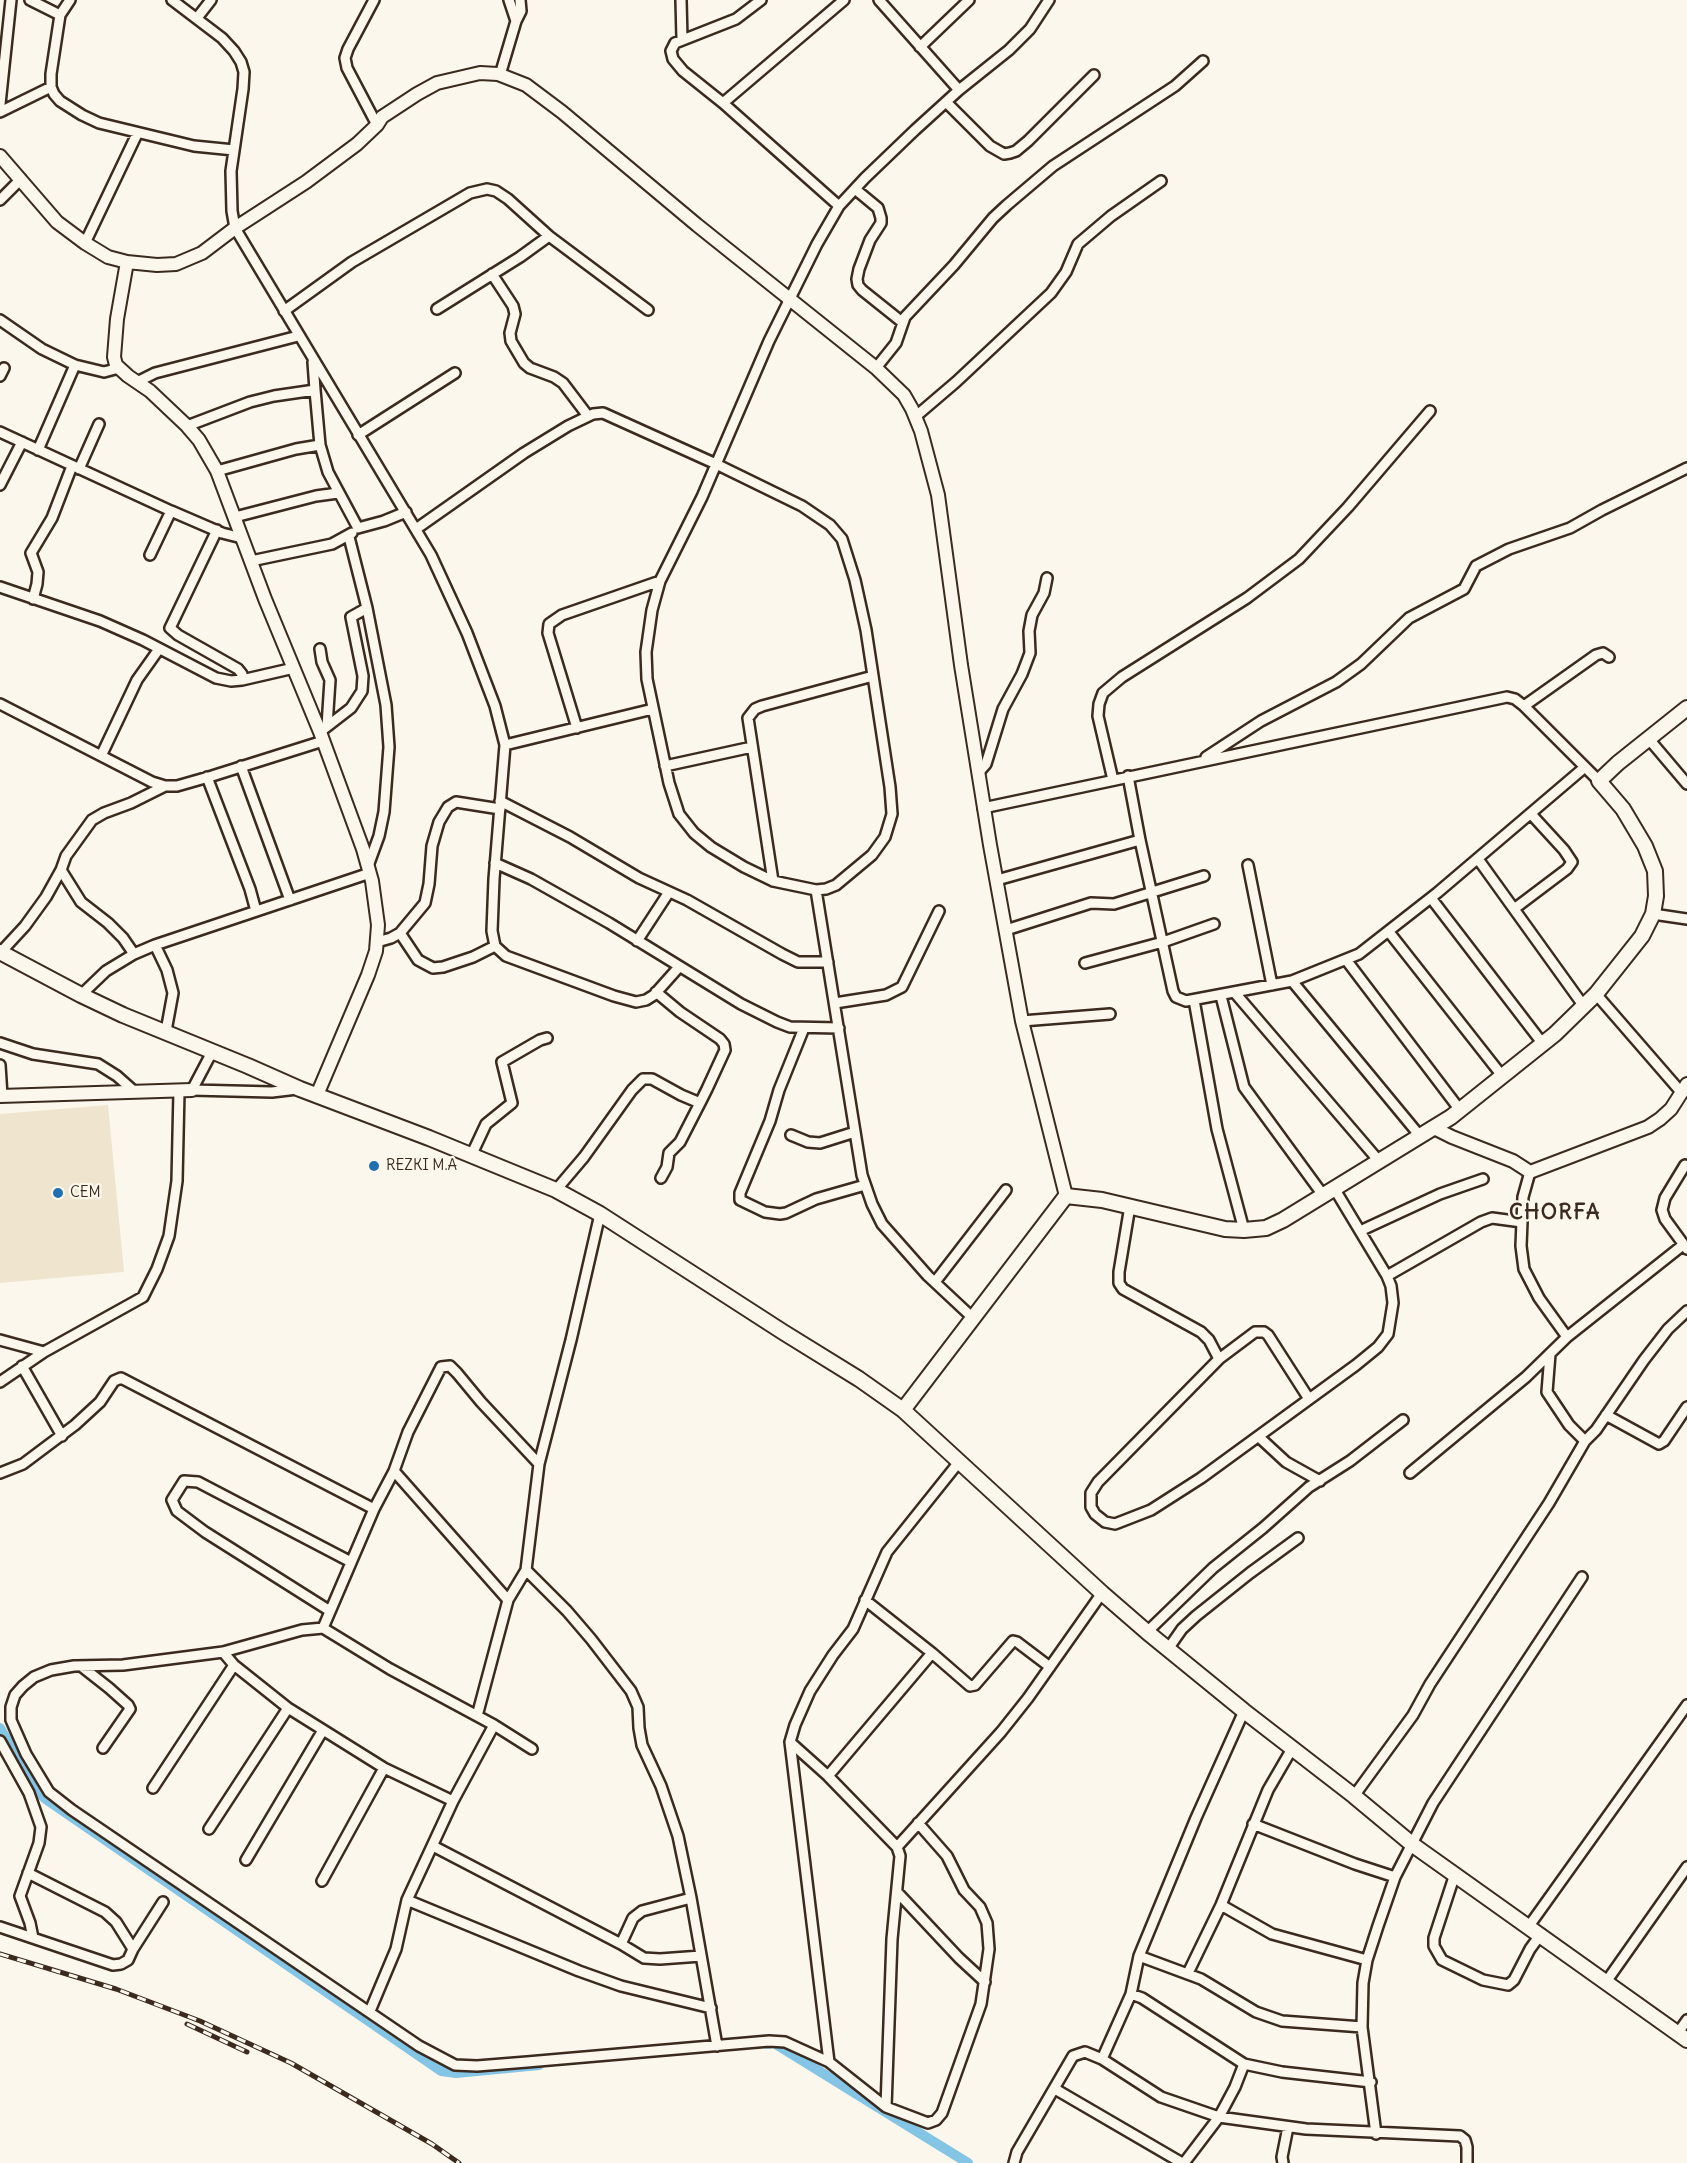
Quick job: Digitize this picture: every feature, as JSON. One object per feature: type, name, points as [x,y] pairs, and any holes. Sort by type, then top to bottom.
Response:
[{"type":"main road","points":[[903,1410],[1066,1196],[1102,1200],[1226,1229],[1266,1228],[1283,1220],[1434,1128],[1503,1077],[1555,1034],[1596,994],[1642,936],[1653,915],[1656,896],[1655,871],[1645,846],[1635,826],[1599,781],[1648,738],[1687,708]]},
{"type":"main road","points":[[1,952],[81,995],[212,1052],[556,1190],[600,1214],[774,1327],[859,1378],[903,1410],[1102,1593],[1244,1711],[1293,1747],[1413,1845],[1541,1934],[1682,2037]]},
{"type":"street","points":[[0,104],[11,0]]},
{"type":"street","points":[[30,0],[60,15]]},
{"type":"street","points":[[70,0],[60,15],[54,46],[51,87],[60,101],[99,123],[137,134],[194,146],[234,150]]},
{"type":"street","points":[[172,0],[222,38],[234,51],[244,72],[234,150],[231,197],[235,228],[357,435],[416,528],[467,633],[495,706],[505,745],[495,863],[492,931],[495,946],[506,956],[630,1001],[646,1000],[679,967]]},
{"type":"street","points":[[197,18],[211,0]]},
{"type":"street","points":[[374,0],[345,58],[377,124]]},
{"type":"street","points":[[509,0],[516,21]]},
{"type":"street","points":[[500,75],[521,11],[520,0]]},
{"type":"street","points":[[681,0],[682,39]]},
{"type":"street","points":[[761,0],[736,19],[682,39],[672,46],[673,59],[683,71],[723,103],[839,206]]},
{"type":"street","points":[[723,103],[844,0]]},
{"type":"street","points":[[879,0],[959,90]]},
{"type":"street","points":[[920,47],[969,0]]},
{"type":"street","points":[[416,528],[524,453],[588,416],[603,413],[716,464],[802,506],[830,525],[842,539],[855,580],[890,787],[892,814],[885,837],[872,855],[836,885],[826,890],[816,890],[772,881],[711,847],[694,833],[679,814],[665,766],[647,679],[646,652],[652,610],[660,581],[698,506],[716,464],[790,297],[839,206],[959,90],[1009,50],[1030,29],[1049,0]]},
{"type":"street","points":[[876,368],[896,343],[905,317],[954,266],[993,218],[1053,166],[1175,86],[1203,62]]},
{"type":"street","points":[[0,156],[57,222],[85,243],[108,257],[127,262],[168,265],[182,262],[202,253],[357,144],[382,117],[437,83],[480,74],[500,75],[526,85],[562,112],[697,225],[876,368],[904,395],[915,417],[929,458],[938,495],[983,808],[996,880],[1023,1021],[1066,1196]]},
{"type":"street","points":[[946,102],[990,146],[1004,154],[1010,153],[1028,141],[1094,75]]},
{"type":"street","points":[[0,112],[51,87]]},
{"type":"street","points":[[85,243],[137,134]]},
{"type":"street","points":[[0,200],[21,179]]},
{"type":"street","points":[[915,417],[1051,293],[1065,272],[1078,244],[1111,216],[1161,181]]},
{"type":"street","points":[[284,311],[352,262],[479,189],[496,191],[549,236],[648,310]]},
{"type":"street","points":[[855,189],[878,208],[881,218],[859,269],[858,285],[902,322]]},
{"type":"street","points":[[437,309],[549,236]]},
{"type":"street","points":[[127,262],[117,319],[114,357],[119,368],[160,399],[187,426],[199,440],[217,471],[294,668],[324,733],[369,870],[378,924],[377,942],[368,975],[317,1095]]},
{"type":"street","points":[[492,274],[513,306],[515,314],[510,333],[511,341],[524,363],[563,383],[588,416]]},
{"type":"street","points":[[0,320],[42,349],[75,365],[104,372],[119,368]]},
{"type":"street","points":[[137,382],[155,373],[298,336]]},
{"type":"street","points":[[312,360],[320,445],[328,472],[358,528]]},
{"type":"street","points":[[38,450],[75,365]]},
{"type":"street","points":[[357,435],[454,373]]},
{"type":"street","points":[[187,426],[249,402],[315,390]]},
{"type":"street","points":[[1113,780],[1098,716],[1103,693],[1122,677],[1247,598],[1299,559],[1355,499],[1430,411]]},
{"type":"street","points":[[33,599],[38,572],[31,553],[52,518],[75,467],[99,424]]},
{"type":"street","points":[[0,432],[171,511],[242,538]]},
{"type":"street","points":[[0,485],[22,442]]},
{"type":"street","points":[[217,471],[268,456],[320,445]]},
{"type":"street","points":[[1202,760],[1261,721],[1336,682],[1361,664],[1409,618],[1464,589],[1476,566],[1509,549],[1570,528],[1687,468]]},
{"type":"street","points":[[235,517],[316,496],[338,493]]},
{"type":"street","points":[[150,555],[171,511]]},
{"type":"street","points":[[251,561],[314,549],[349,537],[358,528],[406,512]]},
{"type":"street","points":[[217,530],[170,628],[178,635],[238,669],[242,674],[242,680]]},
{"type":"street","points":[[349,537],[367,608],[386,705],[389,747],[384,812],[369,870]]},
{"type":"street","points":[[978,773],[986,764],[1003,709],[1022,674],[1030,652],[1029,631],[1032,615],[1044,593],[1047,578]]},
{"type":"street","points":[[577,728],[548,633],[549,624],[562,615],[660,581]]},
{"type":"street","points":[[2,591],[100,621],[216,678],[242,680],[294,668]]},
{"type":"street","points":[[0,704],[152,782],[165,786],[177,786],[241,766],[324,733],[351,708],[362,691],[363,676],[351,617],[367,608]]},
{"type":"street","points":[[101,756],[137,680],[159,649]]},
{"type":"street","points":[[320,649],[322,662],[330,680],[324,733]]},
{"type":"street","points":[[1524,706],[1596,655],[1603,653],[1610,657]]},
{"type":"street","points":[[772,881],[748,718],[755,709],[873,676]]},
{"type":"street","points":[[983,808],[1507,697],[1515,699],[1524,706],[1599,781]]},
{"type":"street","points":[[505,745],[653,709]]},
{"type":"street","points":[[1648,738],[1687,784]]},
{"type":"street","points":[[665,766],[752,747]]},
{"type":"street","points":[[241,766],[290,900]]},
{"type":"street","points":[[1128,776],[1163,942],[1176,997],[1181,1001],[1272,986],[1347,961],[1389,932],[1431,898],[1585,767]]},
{"type":"street","points":[[207,777],[247,879],[256,911]]},
{"type":"street","points":[[1,952],[25,926],[46,897],[70,851],[92,820],[165,786]]},
{"type":"street","points":[[377,942],[400,933],[416,916],[427,899],[432,846],[439,822],[448,807],[456,802],[500,805],[570,837],[639,878],[687,900],[798,962],[828,962]]},
{"type":"street","points":[[1514,909],[1567,870],[1572,862],[1531,814]]},
{"type":"street","points":[[996,880],[1140,840]]},
{"type":"street","points":[[1478,859],[1583,1005]]},
{"type":"street","points":[[495,863],[514,869],[741,1004],[777,1022],[790,1027],[839,1028]]},
{"type":"street","points":[[1248,865],[1272,986]]},
{"type":"street","points":[[62,870],[81,902],[114,929],[134,954]]},
{"type":"street","points":[[81,995],[106,971],[134,954],[369,870]]},
{"type":"street","points":[[1006,930],[1091,903],[1114,904],[1204,876]]},
{"type":"street","points":[[816,890],[865,1185],[882,1224],[935,1282],[974,1319]]},
{"type":"street","points":[[637,941],[669,892]]},
{"type":"street","points":[[1431,898],[1543,1044]]},
{"type":"street","points":[[835,1004],[886,995],[902,987],[939,911]]},
{"type":"street","points":[[1653,915],[1687,920]]},
{"type":"street","points":[[1085,963],[1163,942],[1214,924]]},
{"type":"street","points":[[1389,932],[1503,1077]]},
{"type":"street","points":[[400,933],[418,960],[433,968],[472,957],[495,946]]},
{"type":"street","points":[[155,945],[167,970],[173,993],[166,1031]]},
{"type":"street","points":[[1347,961],[1460,1110]]},
{"type":"street","points":[[1292,981],[1420,1136]]},
{"type":"street","points":[[656,992],[680,1012],[720,1039],[725,1050],[680,1142],[669,1153],[661,1178]]},
{"type":"street","points":[[1235,993],[1379,1161]]},
{"type":"street","points":[[1530,1172],[1648,1127],[1666,1114],[1684,1088],[1596,994]]},
{"type":"street","points":[[1221,996],[1244,1087],[1360,1232],[1387,1276],[1394,1303],[1388,1334],[1369,1355],[1259,1437],[1151,1510],[1115,1524],[1105,1522],[1095,1514],[1091,1507],[1091,1493],[1098,1482],[1219,1359],[1255,1332],[1264,1332],[1268,1335],[1309,1399]]},
{"type":"street","points":[[1194,1000],[1216,1129],[1244,1230]]},
{"type":"street","points":[[1023,1021],[1110,1014]]},
{"type":"street","points":[[804,1028],[779,1090],[770,1121],[740,1193],[740,1200],[765,1212],[780,1214],[816,1199],[865,1185]]},
{"type":"street","points":[[471,1156],[486,1124],[512,1103],[502,1062],[526,1047],[547,1038]]},
{"type":"street","points":[[0,1043],[33,1054],[98,1064],[117,1076],[135,1092]]},
{"type":"street","points":[[192,1090],[212,1052]]},
{"type":"street","points":[[0,1065],[1,1096],[192,1090],[272,1092],[300,1089]]},
{"type":"street","points":[[556,1190],[584,1157],[632,1090],[643,1079],[652,1078],[700,1103]]},
{"type":"street","points":[[0,1382],[44,1352],[143,1297],[157,1269],[169,1236],[177,1181],[179,1091]]},
{"type":"street","points":[[1434,1128],[1512,1161],[1530,1172]]},
{"type":"street","points":[[791,1135],[808,1142],[820,1143],[855,1132]]},
{"type":"street","points":[[1410,1473],[1567,1337],[1685,1247],[1665,1219],[1662,1210],[1665,1198],[1685,1165]]},
{"type":"street","points":[[1530,1172],[1523,1197],[1521,1246],[1524,1269],[1539,1298],[1567,1337]]},
{"type":"street","points":[[1360,1232],[1440,1194],[1483,1179]]},
{"type":"street","points":[[935,1282],[1006,1190]]},
{"type":"street","points":[[1130,1206],[1119,1272],[1119,1283],[1122,1289],[1202,1332],[1219,1359]]},
{"type":"street","points":[[477,1716],[508,1600],[526,1570],[539,1464],[600,1214]]},
{"type":"street","points":[[1387,1276],[1481,1222],[1492,1218],[1522,1222]]},
{"type":"street","points":[[1354,1796],[1413,1715],[1430,1684],[1549,1503],[1585,1441],[1596,1430],[1668,1329],[1687,1311]]},
{"type":"street","points":[[0,1340],[44,1352]]},
{"type":"street","points":[[1550,1354],[1547,1392],[1569,1425],[1585,1441]]},
{"type":"street","points":[[323,1628],[374,1509],[394,1471],[408,1432],[438,1371],[445,1365],[457,1373],[539,1464]]},
{"type":"street","points":[[22,1366],[62,1436]]},
{"type":"street","points":[[0,1473],[23,1464],[62,1436],[92,1411],[114,1381],[121,1378],[374,1509]]},
{"type":"street","points":[[1606,1415],[1659,1444],[1664,1441],[1687,1407]]},
{"type":"street","points":[[1147,1632],[1213,1568],[1309,1487],[1350,1461],[1403,1420]]},
{"type":"street","points":[[1259,1437],[1286,1462],[1320,1481]]},
{"type":"street","points":[[829,2062],[790,1742],[810,1691],[853,1629],[887,1552],[958,1462]]},
{"type":"street","points":[[394,1471],[508,1600]]},
{"type":"street","points":[[330,1611],[205,1532],[177,1511],[172,1500],[184,1481],[198,1482],[351,1562]]},
{"type":"street","points":[[1168,1649],[1182,1629],[1196,1616],[1298,1539]]},
{"type":"street","points":[[526,1570],[567,1611],[631,1691],[638,1707],[642,1745],[661,1786],[678,1836],[717,2046]]},
{"type":"street","points":[[1376,2134],[1362,2027],[1363,1983],[1367,1960],[1395,1877],[1433,1803],[1582,1577]]},
{"type":"street","points":[[897,1847],[1001,1732],[1102,1593]]},
{"type":"street","points":[[865,1600],[970,1686],[975,1684],[1012,1641],[1017,1642],[1050,1666]]},
{"type":"street","points":[[532,1749],[494,1725],[390,1669],[323,1628],[302,1630],[223,1652],[123,1665],[81,1666],[51,1670],[34,1677],[15,1695],[11,1707],[11,1720],[26,1754],[49,1792],[72,1810],[419,2046],[455,2065],[477,2066],[769,2041],[785,2042],[829,2062],[886,2107],[928,2123],[936,2120],[942,2113],[981,2004],[989,1949],[987,1923],[981,1908],[964,1890],[946,1856],[918,1823]]},
{"type":"street","points":[[223,1652],[234,1665],[288,1708],[384,1768],[453,1801]]},
{"type":"street","points":[[828,1776],[932,1653]]},
{"type":"street","points":[[153,1788],[234,1665]]},
{"type":"street","points":[[81,1666],[109,1688],[130,1709],[104,1748]]},
{"type":"street","points":[[1529,1926],[1687,1705]]},
{"type":"street","points":[[0,1709],[11,1707]]},
{"type":"street","points":[[209,1830],[288,1708]]},
{"type":"street","points":[[1102,2059],[1131,1994],[1139,1956],[1196,1818],[1244,1711]]},
{"type":"street","points":[[369,2012],[396,1949],[407,1900],[453,1801],[494,1725]]},
{"type":"street","points":[[246,1860],[323,1730]]},
{"type":"street","points":[[0,1741],[30,1793],[41,1827],[39,1843],[20,1896],[33,1938]]},
{"type":"street","points":[[790,1742],[828,1776],[897,1847],[900,1857],[891,1960],[886,2107]]},
{"type":"street","points":[[1188,1973],[1221,1905],[1268,1790],[1293,1747]]},
{"type":"street","points":[[321,1881],[384,1768]]},
{"type":"street","points":[[1253,1824],[1344,1860],[1395,1877]]},
{"type":"street","points":[[433,1846],[644,1958],[701,1956]]},
{"type":"street","points":[[1606,1982],[1687,1868]]},
{"type":"street","points":[[28,1873],[105,1912],[116,1922],[133,1949]]},
{"type":"street","points":[[1455,1874],[1434,1938],[1434,1946],[1442,1960],[1483,1980],[1508,1985],[1514,1980],[1530,1949],[1541,1934]]},
{"type":"street","points":[[898,1893],[959,1959],[985,1982]]},
{"type":"street","points":[[621,1944],[633,1918],[642,1911],[691,1898]]},
{"type":"street","points":[[407,1900],[621,1986],[711,2008]]},
{"type":"street","points":[[0,1927],[113,1965],[121,1964],[129,1960],[133,1949],[163,1902]]},
{"type":"street","points":[[1221,1905],[1272,1934],[1367,1960]]},
{"type":"street","points":[[1139,1956],[1201,1978],[1256,2012],[1282,2021],[1362,2027]]},
{"type":"street","points":[[1131,1994],[1142,1998],[1244,2064],[1282,2072],[1371,2082]]},
{"type":"street","points":[[1682,2037],[1687,2020]]},
{"type":"street","points":[[1014,2163],[1017,2152],[1073,2056],[1085,2052],[1102,2059],[1161,2097],[1219,2117],[1288,2127],[1376,2134],[1460,2136],[1465,2140],[1467,2146],[1467,2163]]},
{"type":"street","points":[[1055,2089],[1183,2163],[1219,2117],[1244,2064]]},
{"type":"street","points":[[1283,2163],[1282,2157],[1288,2127]]},
{"type":"shaded area","name":"CEM","points":[[108,1105],[124,1272],[0,1283],[0,1114]]},
{"type":"waterway","points":[[0,1728],[38,1792],[47,1800],[441,2071],[456,2073],[539,2065]]},
{"type":"waterway","points":[[767,2044],[774,2043],[968,2163]]},
{"type":"railway","points":[[0,1954],[116,1989],[200,2021],[291,2063],[432,2144],[459,2163]]},
{"type":"railway","points":[[187,2024],[247,2052]]},
{"type":"place","name":"REZKI M.A","points":[[374,1166]]},
{"type":"place","name":"CEM","points":[[58,1193]]},
{"type":"district","name":"CHORFA","points":[[1555,1213]]}]
